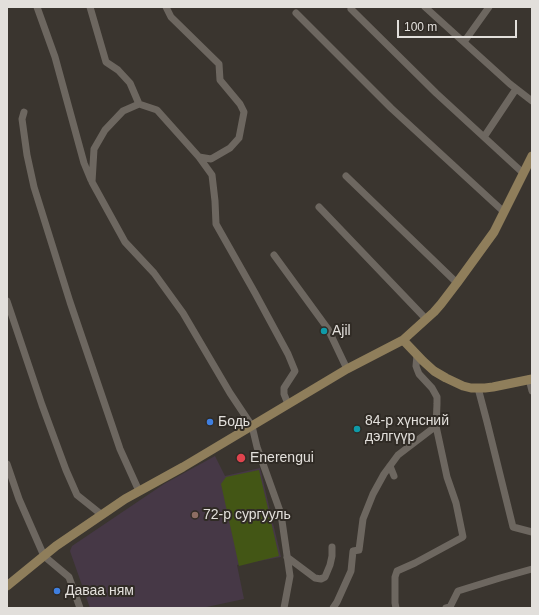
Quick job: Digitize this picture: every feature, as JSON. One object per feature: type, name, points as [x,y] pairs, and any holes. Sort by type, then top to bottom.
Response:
[{"type":"main road","points":[[7,586],[69,537],[139,491],[347,370],[403,340],[441,304],[494,232],[532,156]]},
{"type":"main road","points":[[403,340],[428,366],[446,378],[463,386],[493,388],[531,379]]},
{"type":"street","points":[[38,7],[56,57],[84,163],[92,182],[125,242],[154,273],[183,313],[230,393],[252,426],[281,514],[290,576],[284,608]]},
{"type":"street","points":[[90,7],[106,62],[118,70],[130,83],[139,104]]},
{"type":"street","points":[[166,7],[171,17],[219,64],[220,80],[240,104],[244,112],[238,138],[230,148],[211,159],[199,157]]},
{"type":"street","points":[[425,7],[516,89],[532,101]]},
{"type":"street","points":[[464,42],[489,7]]},
{"type":"street","points":[[351,9],[436,93],[523,173]]},
{"type":"street","points":[[296,13],[391,108],[504,212]]},
{"type":"street","points":[[484,137],[516,89]]},
{"type":"street","points":[[92,182],[94,149],[105,130],[123,111],[139,104],[157,110],[199,157],[212,175],[216,224],[256,293],[295,370],[284,388],[284,394],[288,404]]},
{"type":"street","points":[[24,112],[22,119],[27,155],[34,187],[70,302],[120,449],[139,491]]},
{"type":"street","points":[[346,176],[457,283]]},
{"type":"street","points":[[319,207],[426,319]]},
{"type":"street","points":[[274,255],[328,329],[347,370]]},
{"type":"street","points":[[7,301],[42,405],[77,495],[102,515]]},
{"type":"street","points":[[396,608],[394,577],[397,571],[463,537],[456,503],[447,476],[436,426],[437,397],[432,388],[417,370],[417,355]]},
{"type":"street","points":[[531,379],[532,391]]},
{"type":"street","points":[[478,388],[513,527],[532,532]]},
{"type":"street","points":[[333,608],[351,571],[353,551],[359,550],[364,519],[373,494],[384,474],[398,455],[436,426]]},
{"type":"street","points":[[7,464],[19,499],[44,556],[69,577],[80,608]]},
{"type":"street","points":[[390,466],[394,476]]},
{"type":"street","points":[[287,557],[315,578],[321,578],[325,577],[330,565],[332,547]]},
{"type":"street","points":[[449,608],[458,591],[532,569]]},
{"type":"shaded area","name":"72-р сургууль","points":[[215,456],[225,476],[260,468],[281,557],[237,565],[244,599],[202,608],[90,608],[70,551],[72,546],[164,484]]},
{"type":"green space","points":[[259,470],[279,556],[239,566],[221,484],[226,477]]},
{"type":"place","name":"Ajil","points":[[324,331]]},
{"type":"place","name":"Бодь","points":[[210,422]]},
{"type":"place","name":"84-р хүнсний дэлгүүр","points":[[357,429]]},
{"type":"place","name":"Enerengui","points":[[241,458]]},
{"type":"place","name":"72-р сургууль","points":[[195,515]]},
{"type":"place","name":"Даваа ням","points":[[57,591]]}]
